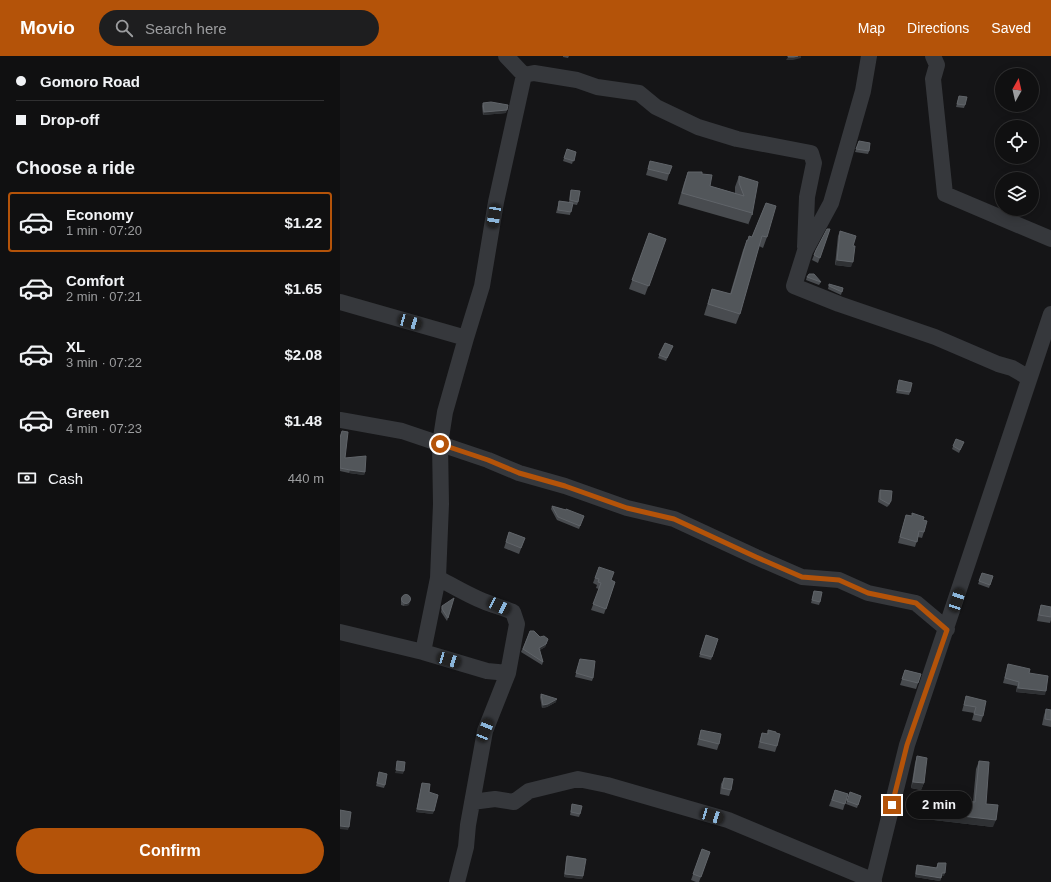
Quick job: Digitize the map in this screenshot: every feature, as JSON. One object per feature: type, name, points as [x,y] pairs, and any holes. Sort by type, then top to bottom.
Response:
[{"type":"street","points":[[506,56],[524,75]]},
{"type":"street","points":[[869,56],[863,91],[830,203],[805,251],[794,286],[839,304],[935,337],[998,364],[1012,368],[1029,378]]},
{"type":"street","points":[[933,56],[937,65],[933,79],[945,194],[1051,239]]},
{"type":"street","points":[[524,75],[534,73],[577,80],[597,87],[639,93],[656,106],[698,127],[737,139],[811,153],[814,163],[807,197],[805,251]]},
{"type":"street","points":[[424,652],[438,578],[441,504],[440,444],[446,412],[482,286],[496,202],[524,75]]},
{"type":"street","points":[[340,302],[466,338]]},
{"type":"street","points":[[472,802],[495,799],[514,802],[530,792],[578,779],[607,785],[728,820],[874,881],[907,745],[947,630],[1051,314]]},
{"type":"street","points":[[340,420],[402,431],[488,460],[519,473],[565,486],[627,508],[674,519],[802,577],[839,580],[868,593],[916,603],[947,630]]},
{"type":"street","points":[[438,578],[485,602],[513,612],[517,624],[508,673],[485,730],[472,802],[466,847],[457,882]]},
{"type":"street","points":[[340,632],[424,652],[487,671],[508,673]]},
{"type":"building","points":[[959,96],[967,97],[965,105],[957,104]]},
{"type":"building","points":[[491,102],[508,105],[507,110],[484,112],[483,103]]},
{"type":"building","points":[[859,141],[870,143],[869,151],[856,149]]},
{"type":"building","points":[[567,149],[576,152],[574,161],[564,158]]},
{"type":"building","points":[[650,161],[672,166],[669,174],[648,169]]},
{"type":"building","points":[[688,172],[702,172],[702,174],[712,175],[710,186],[744,196],[739,183],[739,176],[758,182],[752,215],[752,213],[682,193]]},
{"type":"building","points":[[571,190],[580,191],[578,202],[570,200]]},
{"type":"building","points":[[559,201],[573,203],[571,212],[558,210]]},
{"type":"building","points":[[766,203],[776,206],[767,237],[762,236],[740,314],[708,304],[712,289],[731,294],[747,240],[749,236],[752,237]]},
{"type":"building","points":[[827,229],[830,229],[820,258],[814,255]]},
{"type":"building","points":[[840,231],[856,236],[853,246],[855,246],[853,262],[837,260]]},
{"type":"building","points":[[649,233],[666,239],[649,286],[632,280]]},
{"type":"building","points":[[809,274],[814,274],[821,282],[807,277]]},
{"type":"building","points":[[829,284],[843,288],[842,292],[829,286]]},
{"type":"building","points":[[665,343],[673,346],[667,358],[659,355]]},
{"type":"building","points":[[899,380],[912,383],[910,392],[897,390]]},
{"type":"building","points":[[342,431],[348,432],[345,458],[366,456],[365,472],[340,468],[340,438]]},
{"type":"building","points":[[956,439],[964,442],[960,450],[953,446]]},
{"type":"building","points":[[880,490],[892,491],[891,501],[889,504],[880,499]]},
{"type":"building","points":[[552,506],[566,509],[584,516],[580,526],[558,517]]},
{"type":"building","points":[[912,513],[924,517],[923,520],[927,521],[924,532],[919,531],[917,542],[900,537],[906,515],[912,516]]},
{"type":"building","points":[[509,532],[525,538],[521,548],[506,542]]},
{"type":"building","points":[[599,567],[614,572],[611,580],[615,582],[606,609],[593,604],[601,583],[598,582],[599,579],[595,578]]},
{"type":"building","points":[[982,573],[993,576],[990,585],[979,581]]},
{"type":"building","points":[[814,591],[822,592],[820,602],[812,600]]},
{"type":"building","points":[[406,594],[411,599],[406,604],[401,599]]},
{"type":"building","points":[[454,598],[448,618],[442,609],[442,606]]},
{"type":"building","points":[[1041,605],[1051,607],[1051,617],[1039,615]]},
{"type":"building","points":[[530,631],[534,631],[540,637],[544,636],[548,639],[546,644],[539,648],[543,662],[523,649]]},
{"type":"building","points":[[706,635],[718,639],[712,657],[700,654]]},
{"type":"building","points":[[580,659],[595,661],[593,678],[576,673]]},
{"type":"building","points":[[1008,664],[1030,669],[1029,673],[1048,676],[1046,691],[1018,688],[1019,682],[1005,678]]},
{"type":"building","points":[[905,670],[921,674],[918,683],[902,679]]},
{"type":"building","points":[[541,694],[557,699],[543,705]]},
{"type":"building","points":[[966,696],[986,701],[983,716],[974,714],[976,707],[964,705]]},
{"type":"building","points":[[1046,709],[1051,710],[1051,720],[1045,719]]},
{"type":"building","points":[[701,730],[721,734],[719,744],[699,739]]},
{"type":"building","points":[[768,730],[780,734],[777,746],[760,742],[762,733],[768,734]]},
{"type":"building","points":[[917,756],[927,758],[924,783],[913,782]]},
{"type":"building","points":[[397,761],[405,762],[404,771],[396,770]]},
{"type":"building","points":[[979,761],[989,762],[986,804],[998,805],[996,820],[919,811],[921,797],[975,802]]},
{"type":"building","points":[[379,772],[387,774],[385,785],[377,783]]},
{"type":"building","points":[[724,778],[733,779],[731,790],[722,788]]},
{"type":"building","points":[[422,783],[430,784],[429,792],[438,795],[434,811],[417,809]]},
{"type":"building","points":[[835,790],[848,794],[845,804],[832,800]]},
{"type":"building","points":[[850,792],[861,796],[858,805],[847,801]]},
{"type":"building","points":[[572,804],[582,806],[580,814],[571,812]]},
{"type":"building","points":[[340,810],[351,812],[349,827],[340,826]]},
{"type":"building","points":[[702,849],[710,852],[701,877],[693,874]]},
{"type":"building","points":[[567,856],[586,859],[583,876],[565,874]]},
{"type":"building","points":[[938,863],[946,863],[945,873],[942,873],[941,878],[916,874],[917,865],[937,868]]},
{"type":"route","points":[[440,444],[488,460],[519,473],[565,486],[627,508],[674,519],[802,577],[839,580],[868,593],[916,603],[947,630],[907,745],[892,805]]}]
